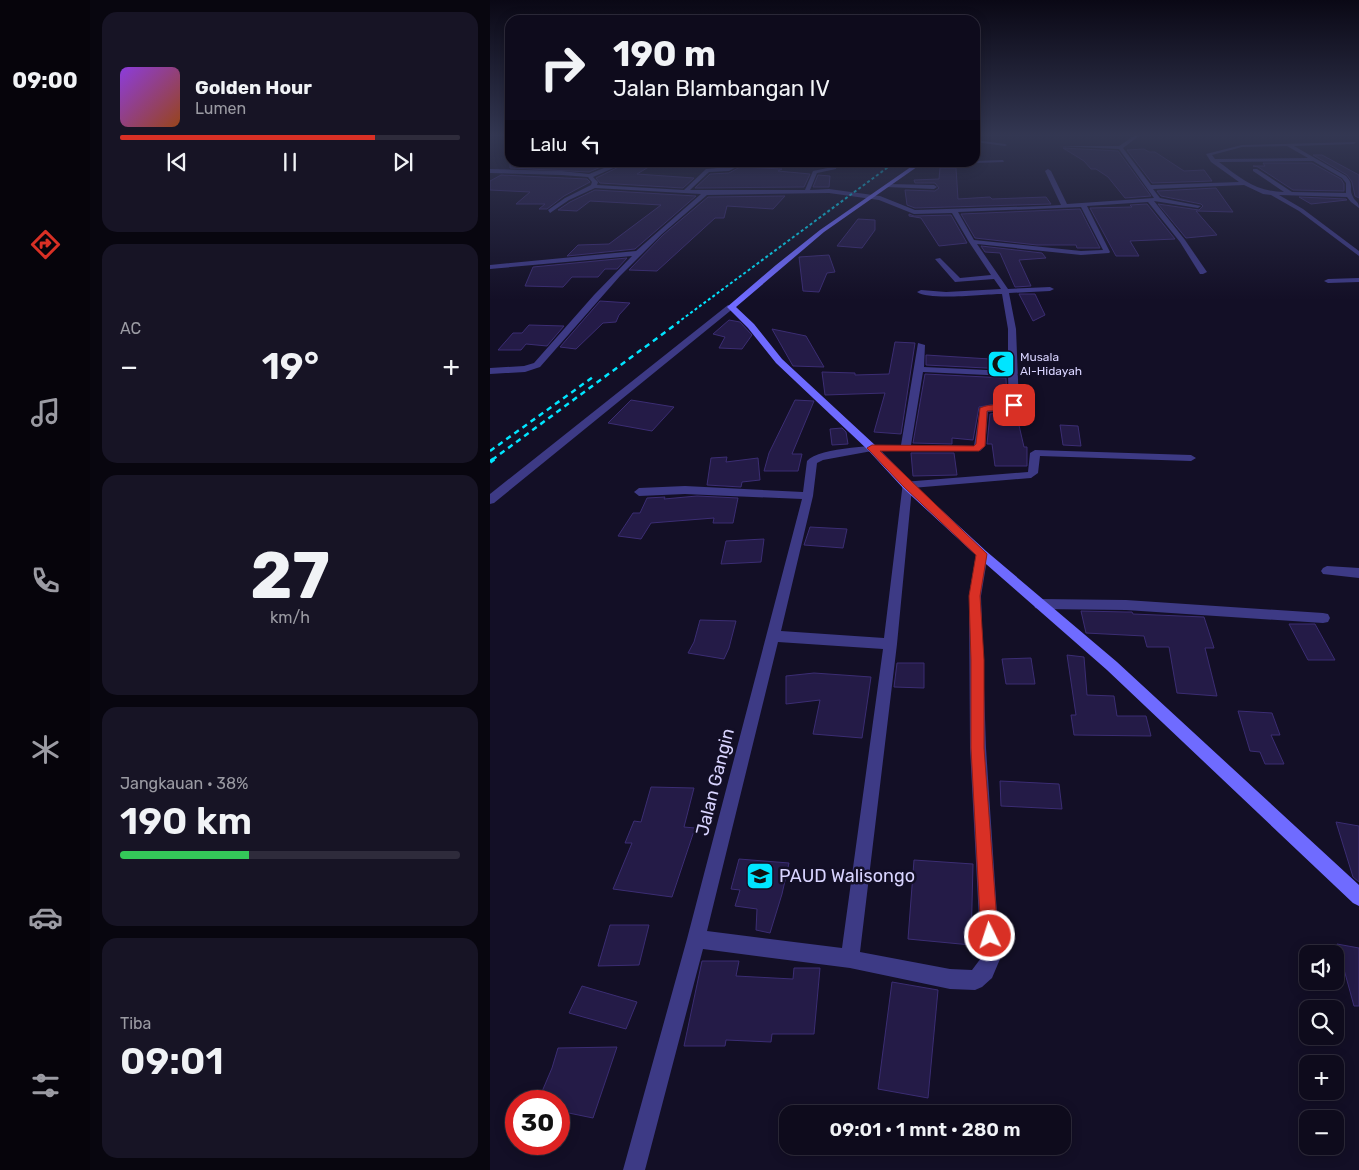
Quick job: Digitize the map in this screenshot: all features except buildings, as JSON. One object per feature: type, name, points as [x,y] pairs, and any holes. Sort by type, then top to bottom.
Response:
[{"type":"street","points":[[550,212],[567,199],[584,191]]},
{"type":"street","points":[[664,191],[706,193],[829,191],[874,196],[914,212],[1065,207],[1154,199],[1198,206]]},
{"type":"street","points":[[490,500],[731,307],[822,231],[882,191]]},
{"type":"street","points":[[1057,191],[1065,207]]},
{"type":"street","points":[[1151,191],[1154,199],[1203,272]]},
{"type":"street","points":[[1258,191],[1273,194],[1349,197],[1359,201]]},
{"type":"street","points":[[1286,191],[1291,194]]},
{"type":"street","points":[[1349,191],[1349,197],[1359,206]]},
{"type":"street","points":[[490,371],[525,369],[537,365],[584,308],[680,213],[706,193]]},
{"type":"street","points":[[1273,194],[1300,210],[1359,254]]},
{"type":"street","points":[[972,242],[1081,253],[1107,252],[1083,205]]},
{"type":"street","points":[[872,448],[979,447],[983,410],[987,408],[1010,408],[1014,405],[1012,329],[1005,290],[972,242],[955,212]]},
{"type":"street","points":[[490,267],[638,254]]},
{"type":"street","points":[[938,260],[958,280],[995,277]]},
{"type":"street","points":[[1328,281],[1359,280]]},
{"type":"street","points":[[921,292],[946,294],[1050,289]]},
{"type":"street","points":[[731,307],[751,326],[779,361],[872,448],[907,485],[982,554],[1112,666],[1359,897]]},
{"type":"street","points":[[906,447],[919,369],[921,345]]},
{"type":"street","points":[[919,369],[1012,374]]},
{"type":"street","name":"Jalan Gangin","points":[[634,1170],[696,939],[773,636],[808,496],[811,468],[814,459],[872,448]]},
{"type":"street","points":[[907,485],[1031,476],[1035,453],[1191,458]]},
{"type":"street","points":[[850,959],[890,644],[907,485]]},
{"type":"street","points":[[639,492],[685,490],[808,496]]},
{"type":"street","points":[[696,939],[850,959],[950,979],[975,980],[985,970],[991,959],[978,748],[978,660],[975,596],[982,554]]},
{"type":"street","points":[[1327,571],[1359,574]]},
{"type":"street","points":[[1040,604],[1126,606],[1323,618]]},
{"type":"street","points":[[773,636],[890,644]]},
{"type":"railway","points":[[677,323],[856,191]]},
{"type":"railway","points":[[492,460],[679,322]]},
{"type":"railway","points":[[490,451],[593,377]]},
{"type":"railway","points":[[490,462],[494,459]]},
{"type":"place","name":"Musala Al-Hidayah","points":[[1001,364]]},
{"type":"place","name":"PAUD Walisongo","points":[[760,876]]},
{"type":"route","points":[[990,936],[978,748],[978,660],[975,596],[982,554],[907,485],[872,448],[976,449],[980,446],[983,410],[987,408],[1010,408],[1014,405]]}]
